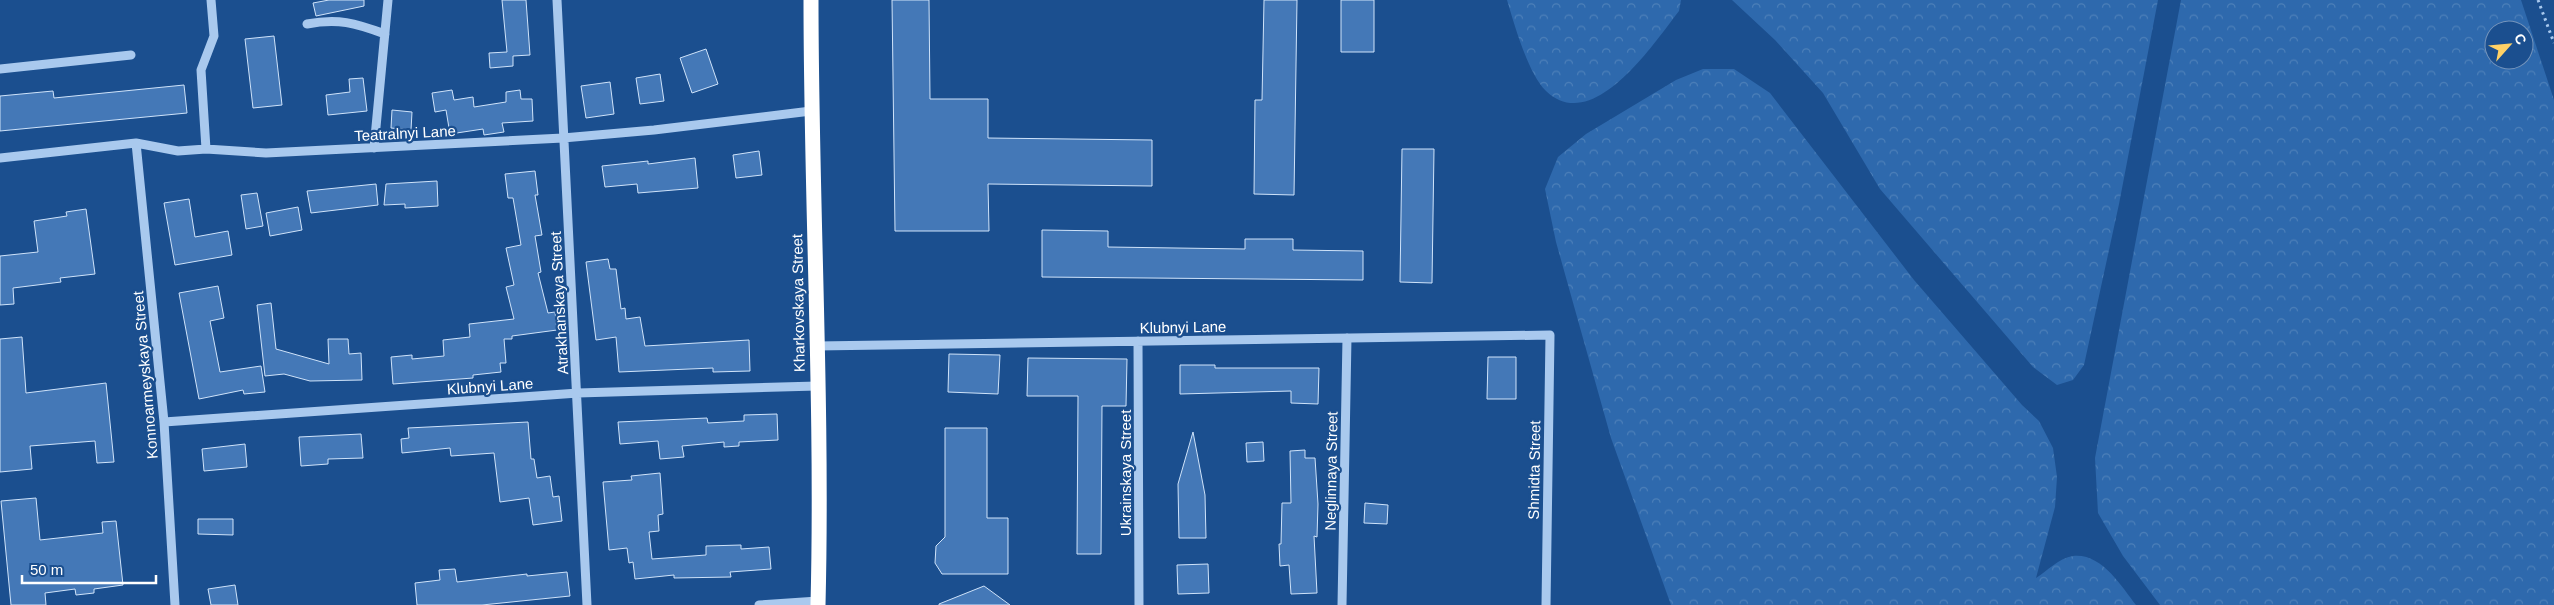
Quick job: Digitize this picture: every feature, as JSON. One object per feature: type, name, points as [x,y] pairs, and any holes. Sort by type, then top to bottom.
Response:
[{"type":"highway","name":"Kharkovskaya Street","points":[[811,0],[811,111],[817,346],[818,603]]},
{"type":"street","points":[[206,149],[201,70],[214,36],[211,0]]},
{"type":"street","points":[[374,148],[388,0]]},
{"type":"street","name":"Atrakhanskaya Street","points":[[557,0],[588,605]]},
{"type":"street","points":[[307,24],[328,20],[351,22],[385,34]]},
{"type":"street","points":[[0,69],[131,55]]},
{"type":"street","name":"Teatralnyi Lane","points":[[0,158],[136,143],[178,151],[206,149],[266,153],[563,138],[654,130],[811,111]]},
{"type":"street","name":"Konnoarmeyskaya Street","points":[[136,143],[164,422],[174,605]]},
{"type":"street","name":"Klubnyi Lane","points":[[817,346],[1550,335]]},
{"type":"street","name":"Shmidta Street","points":[[1546,605],[1550,335]]},
{"type":"street","name":"Neglinnaya Street","points":[[1342,605],[1347,338]]},
{"type":"street","name":"Ukrainskaya Street","points":[[1138,341],[1139,605]]},
{"type":"street","name":"Klubnyi Lane","points":[[164,422],[578,393],[817,386]]},
{"type":"street","points":[[758,605],[818,603]]},
{"type":"path","points":[[2538,0],[2554,43]]},
{"type":"green space","points":[[1507,0],[1681,0],[1679,11],[1621,80],[1602,94],[1583,102],[1564,102],[1546,91],[1533,73],[1522,48]]},
{"type":"green space","points":[[1732,0],[2158,0],[2119,204],[2084,365],[2073,380],[2057,385],[2033,367],[1880,189],[1823,93],[1775,40]]},
{"type":"green space","points":[[2181,0],[2521,0],[2528,20],[2484,20],[2484,70],[2534,70],[2534,39],[2554,100],[2554,605],[2160,605],[2123,556],[2098,513],[2095,458]]},
{"type":"green space","points":[[1703,69],[1734,69],[1770,93],[1914,280],[2022,405],[2039,421],[2053,448],[2057,477],[2055,507],[2036,578],[2063,559],[2083,556],[2102,565],[2110,572],[2136,605],[1671,605],[1611,438],[1556,242],[1545,189],[1558,157],[1586,134],[1676,80]]},
{"type":"building","points":[[329,0],[364,0],[364,6],[316,16],[313,3]]},
{"type":"building","points":[[502,0],[526,0],[530,55],[513,56],[513,66],[490,68],[489,53],[507,52]]},
{"type":"building","points":[[892,0],[929,0],[930,99],[988,99],[988,138],[1152,140],[1152,186],[988,184],[989,231],[895,231]]},
{"type":"building","points":[[1264,0],[1297,0],[1294,195],[1254,194],[1255,100],[1262,100]]},
{"type":"building","points":[[1341,0],[1374,0],[1374,52],[1341,52]]},
{"type":"building","points":[[274,36],[282,105],[253,108],[245,39]]},
{"type":"building","points":[[706,49],[718,84],[692,93],[680,58]]},
{"type":"building","points":[[660,74],[664,101],[640,104],[636,78]]},
{"type":"building","points":[[363,78],[367,111],[328,115],[326,95],[350,92],[349,79]]},
{"type":"building","points":[[610,82],[614,114],[586,118],[581,86]]},
{"type":"building","points":[[184,85],[187,113],[0,131],[0,96],[53,91],[54,98]]},
{"type":"building","points":[[452,90],[454,100],[473,97],[474,107],[506,102],[506,92],[520,90],[521,99],[532,99],[533,121],[502,123],[504,132],[484,135],[483,129],[450,134],[446,110],[435,112],[432,93]]},
{"type":"building","points":[[392,110],[412,112],[411,130],[391,128]]},
{"type":"building","points":[[1402,149],[1434,149],[1432,283],[1400,282]]},
{"type":"building","points":[[759,151],[762,175],[736,178],[733,155]]},
{"type":"building","points":[[695,158],[698,188],[638,193],[637,184],[605,187],[602,166],[648,161],[648,164]]},
{"type":"building","points":[[535,171],[538,195],[535,195],[542,235],[535,236],[541,272],[538,273],[548,313],[555,312],[557,330],[512,336],[512,339],[504,339],[506,363],[500,363],[501,372],[473,375],[473,378],[393,384],[391,357],[412,355],[412,359],[444,356],[443,340],[470,337],[469,324],[514,319],[506,287],[514,285],[506,248],[521,245],[513,198],[508,198],[505,174]]},
{"type":"building","points":[[437,181],[438,206],[405,208],[405,204],[384,205],[386,184]]},
{"type":"building","points":[[376,184],[378,205],[311,213],[307,191]]},
{"type":"building","points":[[257,193],[263,226],[246,229],[241,195]]},
{"type":"building","points":[[189,199],[195,237],[228,231],[232,255],[175,265],[164,203]]},
{"type":"building","points":[[298,207],[302,230],[270,236],[266,213]]},
{"type":"building","points":[[86,209],[95,274],[60,278],[61,282],[13,288],[14,304],[0,305],[0,256],[38,252],[34,221],[67,216],[66,212]]},
{"type":"building","points":[[1042,230],[1108,231],[1108,247],[1245,249],[1245,239],[1293,239],[1293,250],[1363,251],[1363,280],[1042,277]]},
{"type":"building","points":[[608,259],[610,269],[616,269],[621,309],[625,308],[626,319],[640,317],[645,346],[749,340],[750,371],[713,372],[713,368],[619,372],[616,337],[596,340],[586,262]]},
{"type":"building","points":[[218,286],[224,318],[210,321],[220,372],[261,366],[265,392],[244,394],[243,390],[199,399],[179,293]]},
{"type":"building","points":[[271,303],[276,349],[329,364],[328,339],[348,339],[349,354],[361,353],[362,380],[310,381],[284,374],[265,376],[257,305]]},
{"type":"building","points":[[22,337],[26,393],[106,383],[114,462],[97,463],[95,441],[30,446],[32,469],[0,472],[0,339]]},
{"type":"building","points":[[949,354],[1000,355],[998,394],[948,392]]},
{"type":"building","points":[[1488,357],[1516,357],[1516,399],[1487,399]]},
{"type":"building","points":[[1028,358],[1127,359],[1126,406],[1102,406],[1101,554],[1077,554],[1078,396],[1027,396]]},
{"type":"building","points":[[1180,365],[1215,365],[1215,368],[1319,368],[1318,404],[1291,403],[1291,391],[1180,394]]},
{"type":"building","points":[[777,414],[778,440],[739,442],[739,446],[724,447],[724,442],[682,446],[684,457],[660,459],[658,441],[620,444],[618,422],[707,418],[708,423],[744,421],[744,415]]},
{"type":"building","points":[[528,422],[531,459],[534,459],[537,478],[550,476],[553,497],[559,496],[562,521],[533,525],[529,498],[500,502],[494,453],[451,456],[450,448],[402,453],[401,439],[409,438],[408,428]]},
{"type":"building","points":[[945,428],[987,428],[987,518],[1008,518],[1008,574],[942,574],[935,563],[936,546],[945,537]]},
{"type":"building","points":[[1193,432],[1205,495],[1206,538],[1179,538],[1178,484]]},
{"type":"building","points":[[361,434],[363,458],[328,459],[328,464],[301,466],[299,437]]},
{"type":"building","points":[[1263,442],[1264,461],[1247,462],[1246,443]]},
{"type":"building","points":[[245,444],[247,467],[204,471],[202,449]]},
{"type":"building","points":[[1305,450],[1305,458],[1315,458],[1318,504],[1317,537],[1314,536],[1317,593],[1291,594],[1289,565],[1280,566],[1279,544],[1281,544],[1282,503],[1291,503],[1290,451]]},
{"type":"building","points":[[660,473],[663,514],[658,515],[659,531],[649,532],[652,559],[706,555],[706,546],[741,545],[741,549],[769,547],[771,569],[730,572],[731,577],[674,578],[674,575],[635,579],[633,562],[629,563],[627,548],[609,550],[603,482],[632,480],[631,476]]},
{"type":"building","points":[[36,498],[40,540],[103,533],[102,522],[116,521],[123,585],[94,589],[94,593],[76,595],[75,589],[45,593],[46,605],[11,605],[1,501]]},
{"type":"building","points":[[1365,503],[1388,505],[1387,524],[1364,523]]},
{"type":"building","points":[[198,519],[233,519],[233,535],[198,534]]},
{"type":"building","points":[[1208,564],[1209,593],[1178,594],[1177,565]]},
{"type":"building","points":[[455,569],[457,582],[527,574],[527,576],[567,572],[570,596],[482,605],[417,605],[415,583],[440,580],[439,570]]},
{"type":"building","points":[[235,585],[238,605],[211,605],[208,589]]},
{"type":"building","points":[[984,586],[1010,605],[939,605],[939,604]]}]
